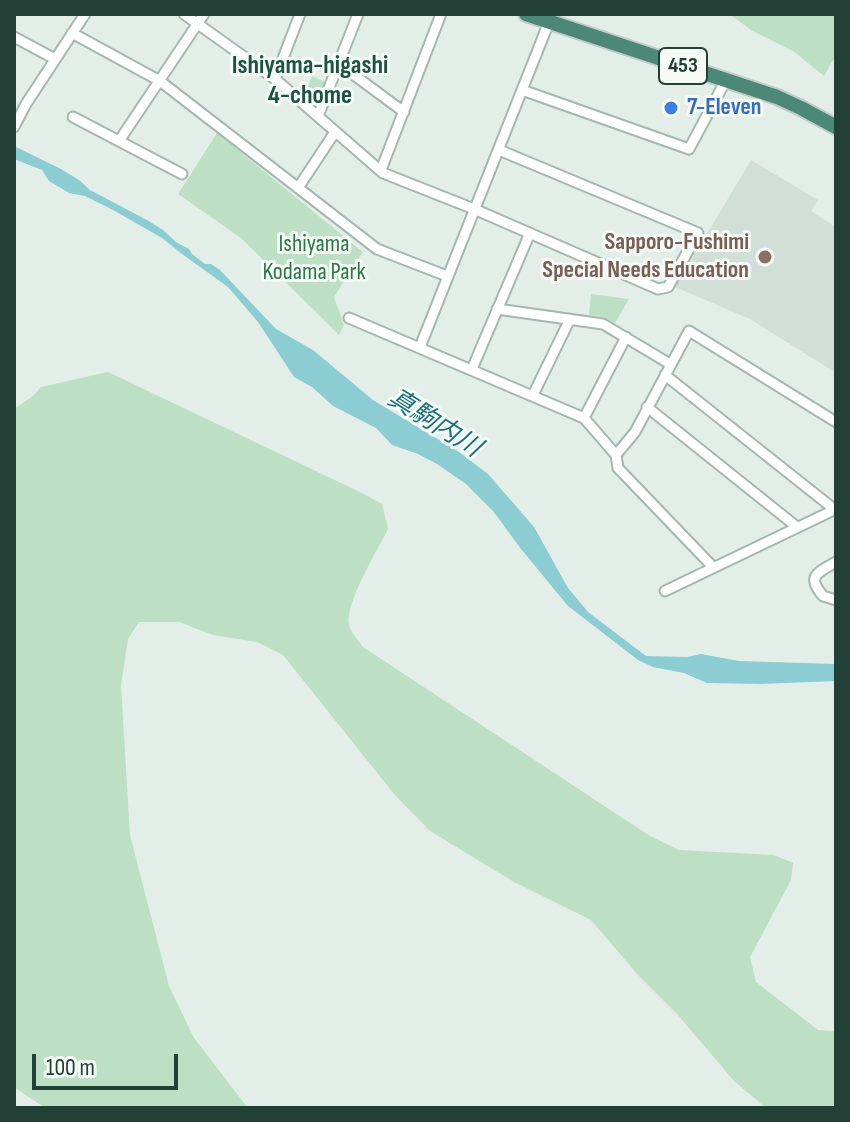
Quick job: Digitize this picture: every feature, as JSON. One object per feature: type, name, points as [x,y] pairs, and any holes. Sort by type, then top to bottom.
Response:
[{"type":"highway","name":"453","points":[[526,14],[777,97],[836,127]]},
{"type":"street","points":[[14,127],[85,14]]},
{"type":"street","points":[[184,14],[202,18],[383,173],[658,289],[668,287],[698,233],[499,150]]},
{"type":"street","points":[[275,79],[300,14]]},
{"type":"street","points":[[318,116],[358,14]]},
{"type":"street","points":[[381,170],[441,14]]},
{"type":"street","points":[[119,141],[202,18]]},
{"type":"street","points":[[420,347],[549,22]]},
{"type":"street","points":[[72,33],[160,81],[377,249],[447,276]]},
{"type":"street","points":[[14,37],[55,59]]},
{"type":"street","points":[[339,64],[404,112]]},
{"type":"street","points":[[522,90],[689,149],[726,80]]},
{"type":"street","points":[[14,101],[24,108]]},
{"type":"street","points":[[73,117],[182,174]]},
{"type":"street","points":[[298,188],[335,132]]},
{"type":"street","points":[[472,369],[530,233]]},
{"type":"street","points":[[497,309],[603,324],[670,364]]},
{"type":"street","points":[[349,318],[584,418],[616,455],[618,468],[713,567]]},
{"type":"street","points":[[533,395],[570,319]]},
{"type":"street","points":[[616,455],[635,432],[689,331],[836,422]]},
{"type":"street","points":[[584,418],[626,337]]},
{"type":"street","points":[[665,375],[835,509],[665,591]]},
{"type":"street","points":[[647,407],[797,527]]},
{"type":"street","points":[[836,562],[819,572],[814,579],[823,596],[836,600]]},
{"type":"shaded area","name":"Sapporo-Fushimi Special Needs Education","points":[[751,160],[818,200],[811,211],[836,227],[836,373],[750,319],[675,287]]},
{"type":"green space","points":[[725,14],[836,14],[836,55],[824,76],[793,51]]},
{"type":"green space","points":[[312,76],[325,82],[316,106],[304,97]]},
{"type":"green space","name":"Ishiyama Kodama Park","points":[[217,133],[363,252],[334,297],[344,325],[339,335],[241,238],[178,194]]},
{"type":"green space","points":[[591,294],[629,299],[615,323],[604,317],[589,315]]},
{"type":"green space","points":[[108,372],[382,504],[388,529],[357,591],[349,616],[350,628],[363,647],[650,836],[679,850],[774,855],[793,863],[791,880],[750,957],[756,982],[818,1030],[836,1029],[836,1108],[766,1108],[734,1081],[591,920],[514,882],[430,831],[394,794],[283,655],[257,642],[213,635],[179,622],[139,622],[128,639],[121,686],[130,835],[169,986],[194,1038],[248,1108],[45,1108],[14,1087],[14,409],[41,387]]},
{"type":"water","points":[[14,146],[61,169],[90,190],[163,230],[205,264],[220,270],[276,329],[313,350],[373,400],[459,452],[488,474],[534,527],[568,588],[588,612],[646,656],[687,657],[701,654],[739,661],[836,664],[836,681],[707,683],[638,660],[568,606],[493,511],[466,484],[437,464],[392,445],[376,428],[333,406],[312,387],[294,377],[258,322],[228,287],[162,238],[85,196],[69,193],[49,181],[42,170],[14,159]]},
{"type":"place","name":"7-Eleven","points":[[671,108]]},
{"type":"place","name":"Sapporo-Fushimi Special Needs Education","points":[[765,257]]},
{"type":"district","name":"Ishiyama-higashi 4-chome","points":[[310,81]]},
{"type":"water label","name":"真駒内川","points":[[434,424]]}]
